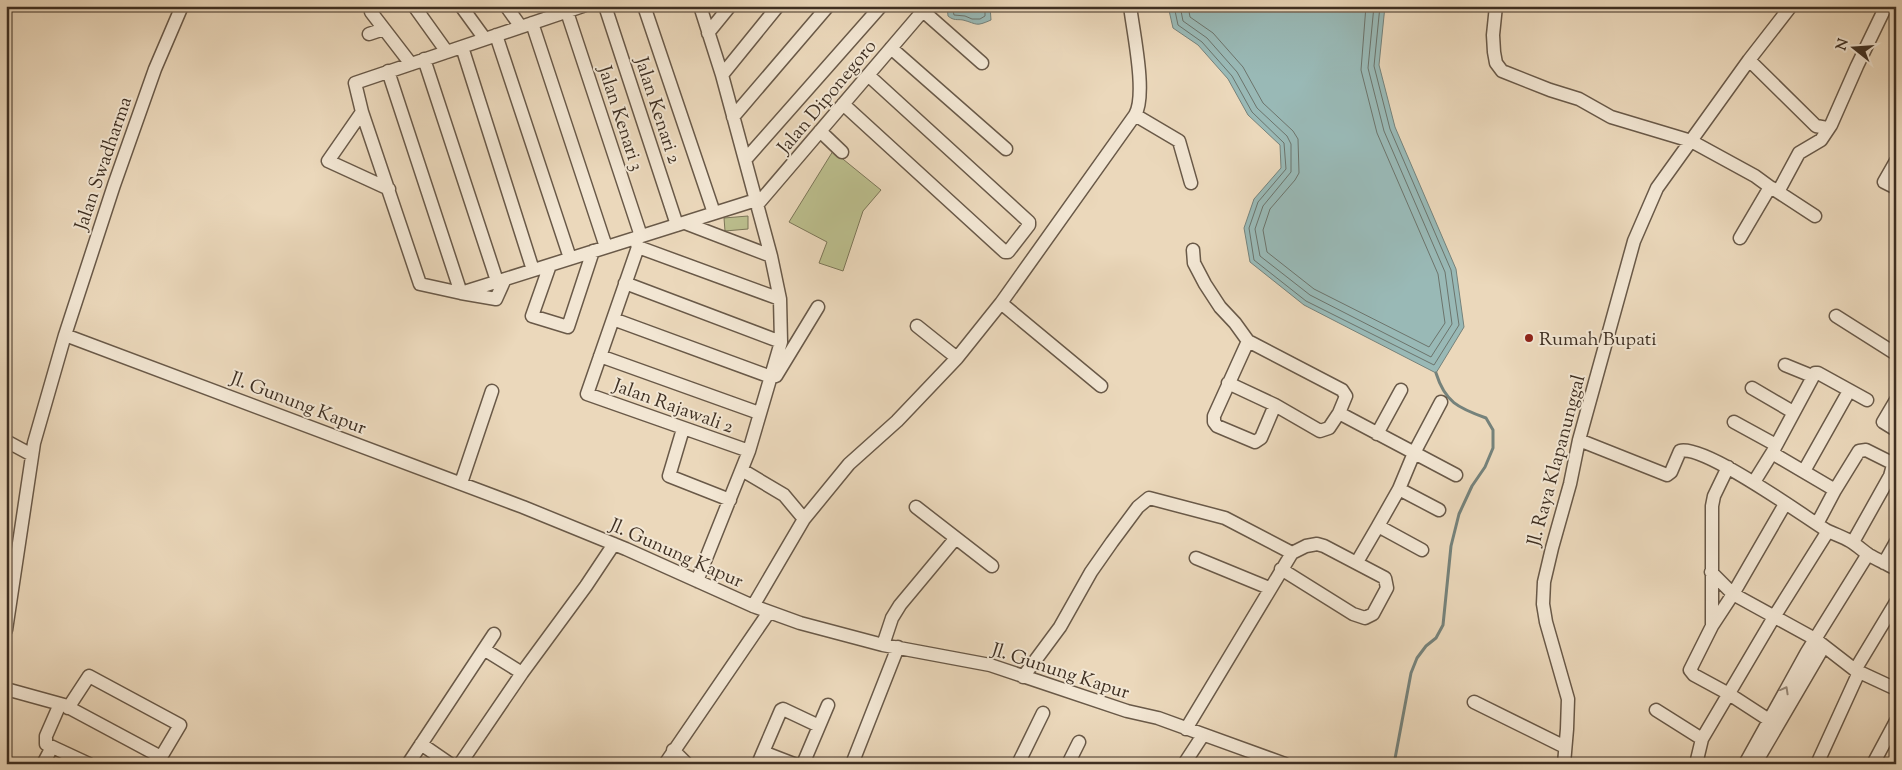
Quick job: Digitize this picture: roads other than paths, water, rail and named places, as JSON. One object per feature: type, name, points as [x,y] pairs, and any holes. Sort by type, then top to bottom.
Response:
[{"type":"street","name":"Jalan Swadharma","points":[[6,630],[32,455],[65,335],[114,185],[155,70],[182,6]]},
{"type":"street","points":[[414,6],[447,52]]},
{"type":"street","points":[[461,6],[491,37],[570,258]]},
{"type":"street","points":[[506,6],[526,25],[606,247]]},
{"type":"street","points":[[424,59],[501,280],[496,300],[420,284],[362,112],[355,82],[411,64],[424,59],[526,25],[560,11],[584,6]]},
{"type":"street","name":"Jalan Kenari 2","points":[[605,6],[681,224]]},
{"type":"street","points":[[644,6],[714,213]]},
{"type":"street","points":[[697,581],[749,451],[781,342],[780,299],[771,256],[722,75],[700,6]]},
{"type":"street","points":[[708,33],[730,6]]},
{"type":"street","points":[[722,75],[778,6]]},
{"type":"street","points":[[733,117],[828,6]]},
{"type":"street","points":[[745,160],[880,6]]},
{"type":"street","points":[[753,606],[804,519],[849,464],[897,422],[957,358],[1001,303],[1136,115],[1140,101],[1140,87],[1130,6]]},
{"type":"street","points":[[1496,6],[1494,52],[1496,63],[1502,71],[1579,99],[1611,117],[1690,141],[1755,176],[1815,216]]},
{"type":"street","name":"Jl. Raya Klapanunggal","points":[[1564,764],[1568,729],[1568,699],[1546,622],[1543,604],[1544,582],[1570,484],[1579,440],[1634,241],[1657,188],[1749,60],[1791,6]]},
{"type":"street","points":[[1740,238],[1799,153],[1821,140],[1831,125],[1886,6]]},
{"type":"street","points":[[925,8],[982,63]]},
{"type":"street","name":"Jalan Diponegoro","points":[[757,203],[925,8]]},
{"type":"street","name":"Jalan Kenari 3","points":[[560,11],[638,240]]},
{"type":"street","points":[[371,12],[411,64]]},
{"type":"street","points":[[369,34],[384,29]]},
{"type":"street","points":[[462,47],[533,270]]},
{"type":"street","points":[[891,48],[1006,149]]},
{"type":"street","points":[[1749,60],[1816,126],[1823,128],[1831,125]]},
{"type":"street","points":[[388,71],[461,292]]},
{"type":"street","points":[[843,104],[1005,252],[1008,252],[1029,225],[1029,222],[868,75]]},
{"type":"street","points":[[362,112],[328,161],[389,189]]},
{"type":"street","points":[[1136,115],[1179,141],[1191,183]]},
{"type":"street","points":[[820,131],[842,152]]},
{"type":"street","points":[[1896,161],[1884,182],[1896,188]]},
{"type":"street","points":[[501,280],[592,251],[638,240],[714,213],[757,203]]},
{"type":"street","points":[[681,224],[771,256]]},
{"type":"street","points":[[638,240],[600,356],[759,413]]},
{"type":"street","points":[[638,240],[780,299]]},
{"type":"street","points":[[1193,250],[1194,263],[1205,284],[1220,307],[1248,341],[1342,390],[1346,396],[1340,413],[1329,428],[1320,431],[1275,405],[1228,383]]},
{"type":"street","points":[[550,265],[532,316],[568,327],[592,251]]},
{"type":"street","points":[[625,283],[781,342]]},
{"type":"street","points":[[1001,303],[1101,386]]},
{"type":"street","points":[[764,396],[818,307]]},
{"type":"street","points":[[1836,316],[1896,354]]},
{"type":"street","points":[[613,319],[771,377]]},
{"type":"street","points":[[917,326],[957,358]]},
{"type":"street","name":"Jl. Gunung Kapur","points":[[65,335],[461,483],[614,544],[753,606],[800,624],[883,645],[990,665],[1127,711],[1158,718],[1285,764]]},
{"type":"street","points":[[1248,341],[1214,416],[1214,422],[1217,426],[1252,441],[1257,441],[1261,438],[1275,405]]},
{"type":"street","name":"Jalan Rajawali 2","points":[[600,356],[587,394],[749,451]]},
{"type":"street","points":[[1785,365],[1812,376]]},
{"type":"street","points":[[1754,482],[1774,449],[1814,373],[1818,373],[1867,400]]},
{"type":"street","points":[[1752,388],[1793,412]]},
{"type":"street","points":[[1377,434],[1400,390]]},
{"type":"street","points":[[461,483],[492,391]]},
{"type":"street","points":[[1804,471],[1849,391]]},
{"type":"street","points":[[1896,400],[1883,422],[1896,430]]},
{"type":"street","points":[[1357,562],[1398,489],[1414,453],[1441,402]]},
{"type":"street","points":[[1340,413],[1456,475]]},
{"type":"street","points":[[1734,422],[1804,471],[1835,490]]},
{"type":"street","points":[[683,429],[669,476],[730,500]]},
{"type":"street","points":[[1579,440],[1667,475],[1671,472],[1679,452],[1688,450],[1728,467],[1823,527],[1896,569]]},
{"type":"street","points":[[6,441],[32,455]]},
{"type":"street","points":[[1696,764],[1702,739],[1774,617],[1823,527],[1835,490],[1861,450],[1866,450],[1893,465],[1890,476],[1852,542]]},
{"type":"street","points":[[1712,626],[1713,500],[1728,467]]},
{"type":"street","points":[[742,470],[784,495],[804,519]]},
{"type":"street","points":[[1398,489],[1439,510]]},
{"type":"street","points":[[1023,677],[1060,627],[1091,572],[1112,542],[1138,508],[1149,498],[1167,501],[1225,518],[1292,553]]},
{"type":"street","points":[[1769,720],[1729,694],[1694,675],[1690,670],[1712,626],[1786,504]]},
{"type":"street","points":[[916,508],[992,566]]},
{"type":"street","points":[[1378,526],[1422,550]]},
{"type":"street","points":[[883,645],[892,618],[900,605],[955,539]]},
{"type":"street","points":[[1884,563],[1896,542]]},
{"type":"street","points":[[460,764],[614,544]]},
{"type":"street","points":[[1186,729],[1269,588],[1292,553],[1306,546],[1318,544],[1357,562],[1385,578],[1387,588],[1377,607],[1366,618],[1353,614],[1282,569]]},
{"type":"street","points":[[1755,764],[1868,554]]},
{"type":"street","points":[[1196,558],[1269,588]]},
{"type":"street","points":[[1711,572],[1733,594],[1820,642],[1857,671],[1896,689]]},
{"type":"street","points":[[1817,764],[1857,671],[1896,602]]},
{"type":"street","points":[[665,764],[768,612]]},
{"type":"street","points":[[408,764],[494,634]]},
{"type":"street","points":[[1745,764],[1769,720],[1820,642]]},
{"type":"street","points":[[852,764],[898,647]]},
{"type":"street","points":[[485,650],[522,673]]},
{"type":"street","points":[[6,689],[64,706],[160,760],[180,725],[89,676],[64,706],[45,741],[46,744],[89,764]]},
{"type":"street","points":[[1474,702],[1565,747]]},
{"type":"street","points":[[803,764],[828,705]]},
{"type":"street","points":[[758,764],[781,710],[783,709],[819,726]]},
{"type":"street","points":[[1656,710],[1702,739]]},
{"type":"street","points":[[1018,764],[1043,713]]},
{"type":"street","points":[[1873,764],[1894,728]]},
{"type":"street","points":[[1184,764],[1203,735]]},
{"type":"street","points":[[1068,764],[1079,742]]},
{"type":"street","points":[[421,744],[450,764]]},
{"type":"street","points":[[43,764],[52,747]]},
{"type":"street","points":[[673,750],[687,764]]},
{"type":"street","points":[[763,752],[794,764]]},
{"type":"water","points":[[947,6],[990,6],[991,20],[977,24],[954,19],[948,16]]},
{"type":"water","points":[[1168,6],[1385,6],[1379,65],[1395,127],[1456,269],[1464,327],[1436,373],[1304,305],[1250,262],[1244,228],[1254,199],[1281,168],[1280,145],[1248,115],[1228,79],[1198,45],[1173,28]]},
{"type":"waterway","points":[[1394,764],[1411,673],[1417,658],[1426,646],[1436,638],[1443,625],[1451,546],[1459,514],[1472,486],[1485,467],[1493,448],[1493,430],[1486,418],[1454,403],[1444,391],[1436,373]]},
{"type":"place","name":"Rumah Bupati","points":[[1529,338]]}]
